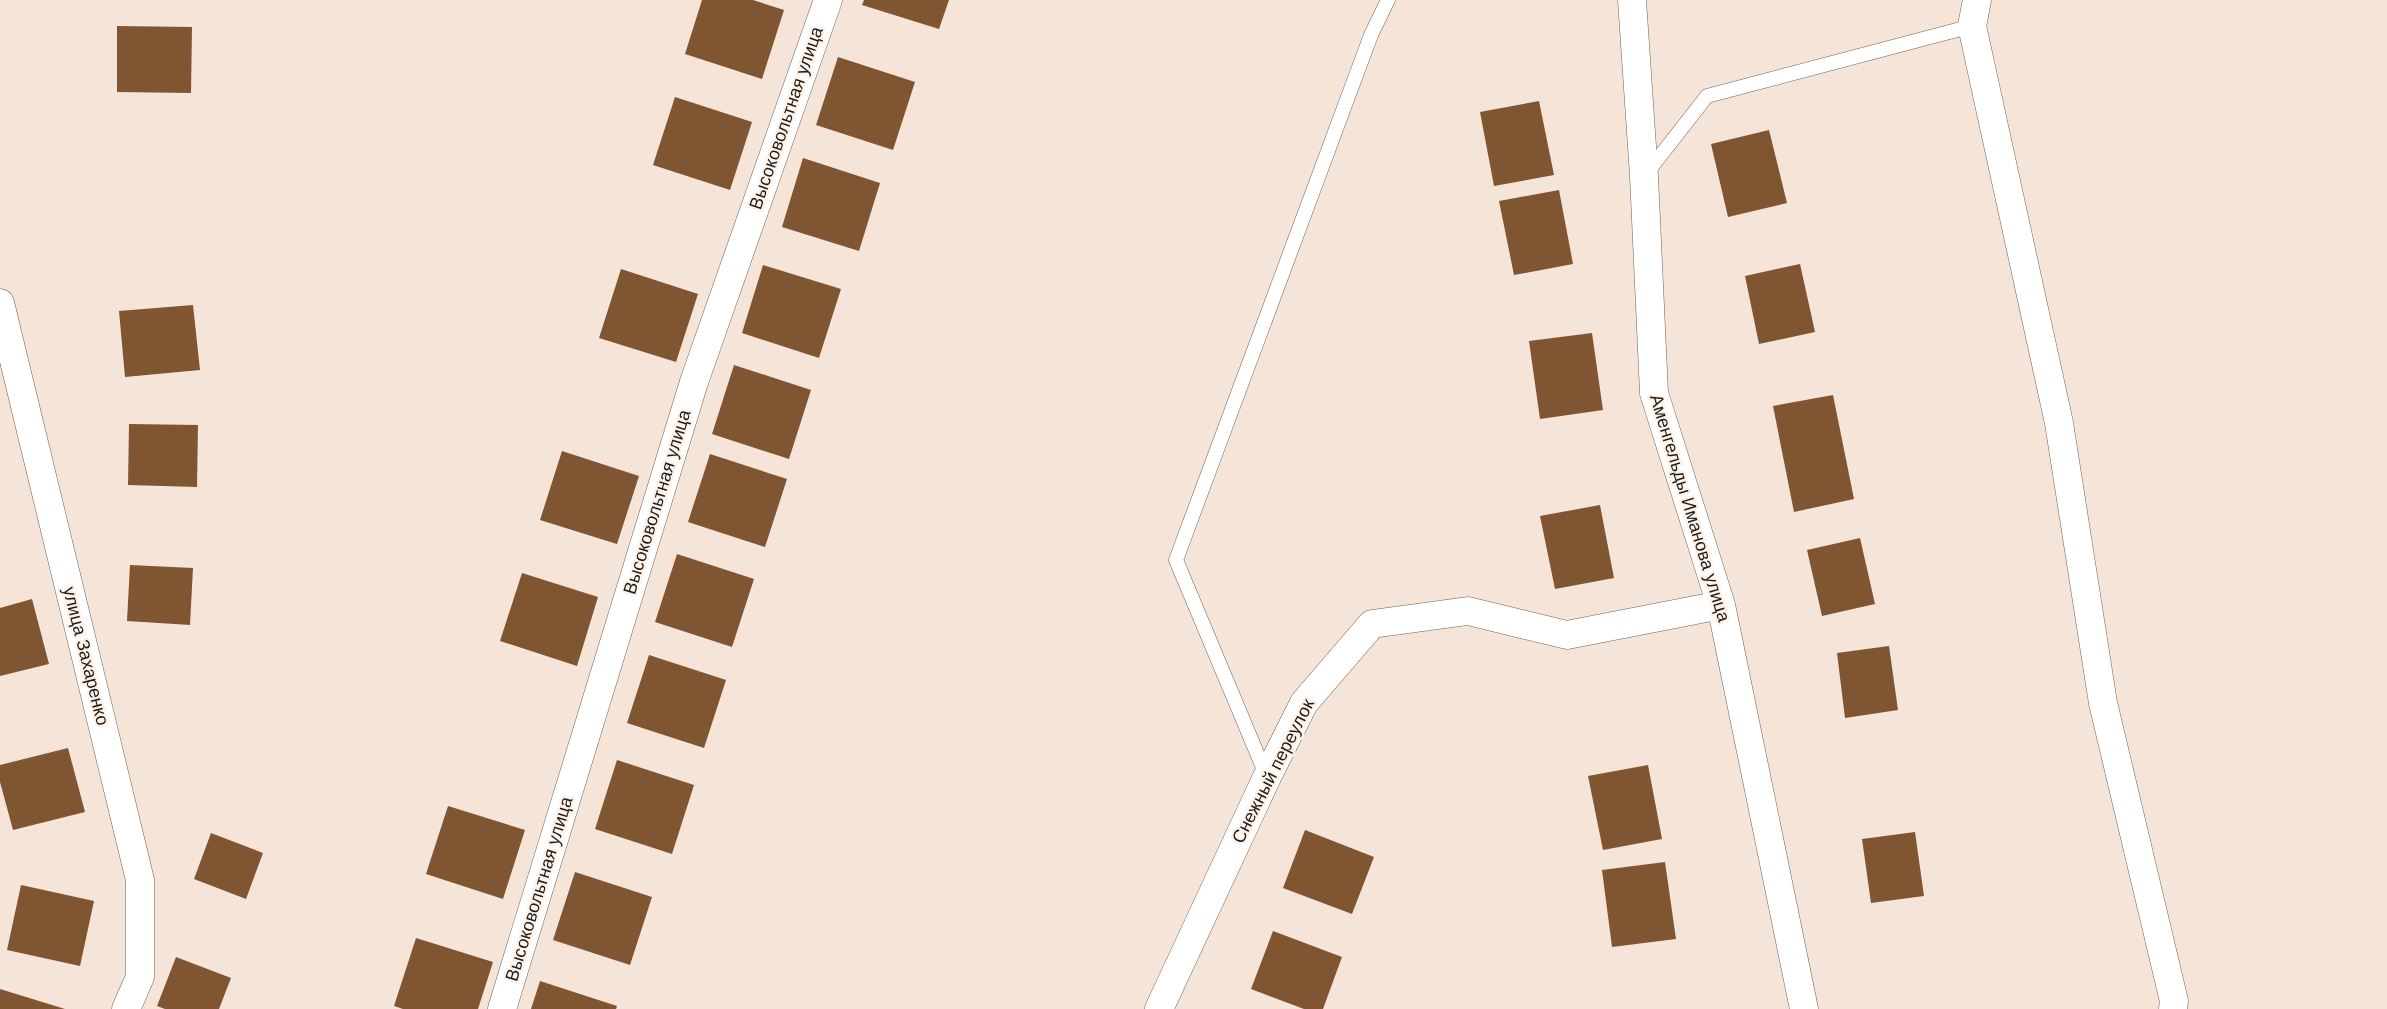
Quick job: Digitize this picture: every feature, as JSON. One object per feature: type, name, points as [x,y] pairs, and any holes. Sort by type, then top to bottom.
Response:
[{"type":"street","name":"Высоковольтная улица","points":[[502,1009],[694,382],[828,0]]},
{"type":"street","name":"Аменгельды Иманова улица","points":[[1632,0],[1644,176],[1654,392],[1721,605],[1804,1009]]},
{"type":"street","points":[[1974,13],[2059,424],[2103,703],[2174,1001],[2172,1009]]},
{"type":"street","name":"улица Захаренко","points":[[0,304],[140,880],[140,976],[126,1009]]},
{"type":"street","name":"Снежный переулок","points":[[1159,1009],[1304,703],[1372,624],[1468,611],[1567,635],[1721,605]]},
{"type":"lane","points":[[1267,778],[1176,560],[1371,35],[1388,0]]},
{"type":"lane","points":[[1644,176],[1707,96],[1974,13]]},
{"type":"building","points":[[702,0],[753,0],[784,10],[762,79],[685,54]]},
{"type":"building","points":[[864,0],[949,0],[939,29],[862,5]]},
{"type":"building","points":[[117,26],[192,27],[191,93],[117,92]]},
{"type":"building","points":[[838,57],[915,82],[893,150],[816,125]]},
{"type":"building","points":[[675,97],[752,122],[730,190],[653,165]]},
{"type":"building","points":[[1539,101],[1554,175],[1494,186],[1480,112]]},
{"type":"building","points":[[1769,130],[1787,203],[1728,217],[1711,144]]},
{"type":"building","points":[[803,158],[880,183],[859,251],[782,227]]},
{"type":"building","points":[[1559,190],[1573,264],[1514,275],[1499,201]]},
{"type":"building","points":[[1800,264],[1815,332],[1759,344],[1745,276]]},
{"type":"building","points":[[763,265],[841,289],[819,358],[742,333]]},
{"type":"building","points":[[621,269],[698,294],[676,362],[599,338]]},
{"type":"building","points":[[193,305],[200,370],[125,377],[119,311]]},
{"type":"building","points":[[1592,333],[1603,410],[1540,419],[1529,341]]},
{"type":"building","points":[[734,365],[811,390],[789,459],[712,434]]},
{"type":"building","points":[[1833,395],[1854,499],[1794,512],[1773,406]]},
{"type":"building","points":[[129,424],[198,425],[197,487],[128,485]]},
{"type":"building","points":[[562,451],[639,476],[617,544],[540,520]]},
{"type":"building","points":[[710,454],[787,479],[765,547],[688,522]]},
{"type":"building","points":[[1600,505],[1614,578],[1555,589],[1540,516]]},
{"type":"building","points":[[1860,538],[1875,604],[1822,616],[1807,550]]},
{"type":"building","points":[[677,554],[754,579],[732,647],[655,622]]},
{"type":"building","points":[[130,565],[193,568],[190,625],[127,621]]},
{"type":"building","points":[[522,573],[598,597],[577,666],[500,641]]},
{"type":"building","points":[[32,599],[49,664],[0,676],[0,608]]},
{"type":"building","points":[[1889,646],[1898,710],[1845,718],[1837,653]]},
{"type":"building","points":[[649,655],[726,680],[704,748],[627,723]]},
{"type":"building","points":[[68,748],[85,812],[13,830],[0,782],[0,765]]},
{"type":"building","points":[[617,760],[694,785],[672,854],[595,829]]},
{"type":"building","points":[[1648,765],[1662,839],[1603,850],[1588,776]]},
{"type":"building","points":[[448,806],[525,830],[503,899],[426,874]]},
{"type":"building","points":[[1305,830],[1374,857],[1352,914],[1283,888]]},
{"type":"building","points":[[1915,832],[1924,896],[1871,903],[1862,839]]},
{"type":"building","points":[[211,833],[263,853],[246,899],[194,879]]},
{"type":"building","points":[[1665,862],[1676,939],[1612,947],[1602,870]]},
{"type":"building","points":[[575,872],[652,897],[630,965],[553,940]]},
{"type":"building","points":[[21,885],[94,901],[80,966],[7,950]]},
{"type":"building","points":[[1273,931],[1342,957],[1323,1009],[1304,1009],[1251,989]]},
{"type":"building","points":[[416,938],[493,962],[478,1009],[403,1009],[394,1006]]},
{"type":"building","points":[[176,957],[231,978],[219,1009],[165,1009],[157,1006]]},
{"type":"building","points":[[540,981],[617,1006],[616,1009],[531,1009]]},
{"type":"building","points":[[0,989],[65,1009],[0,1009]]}]
